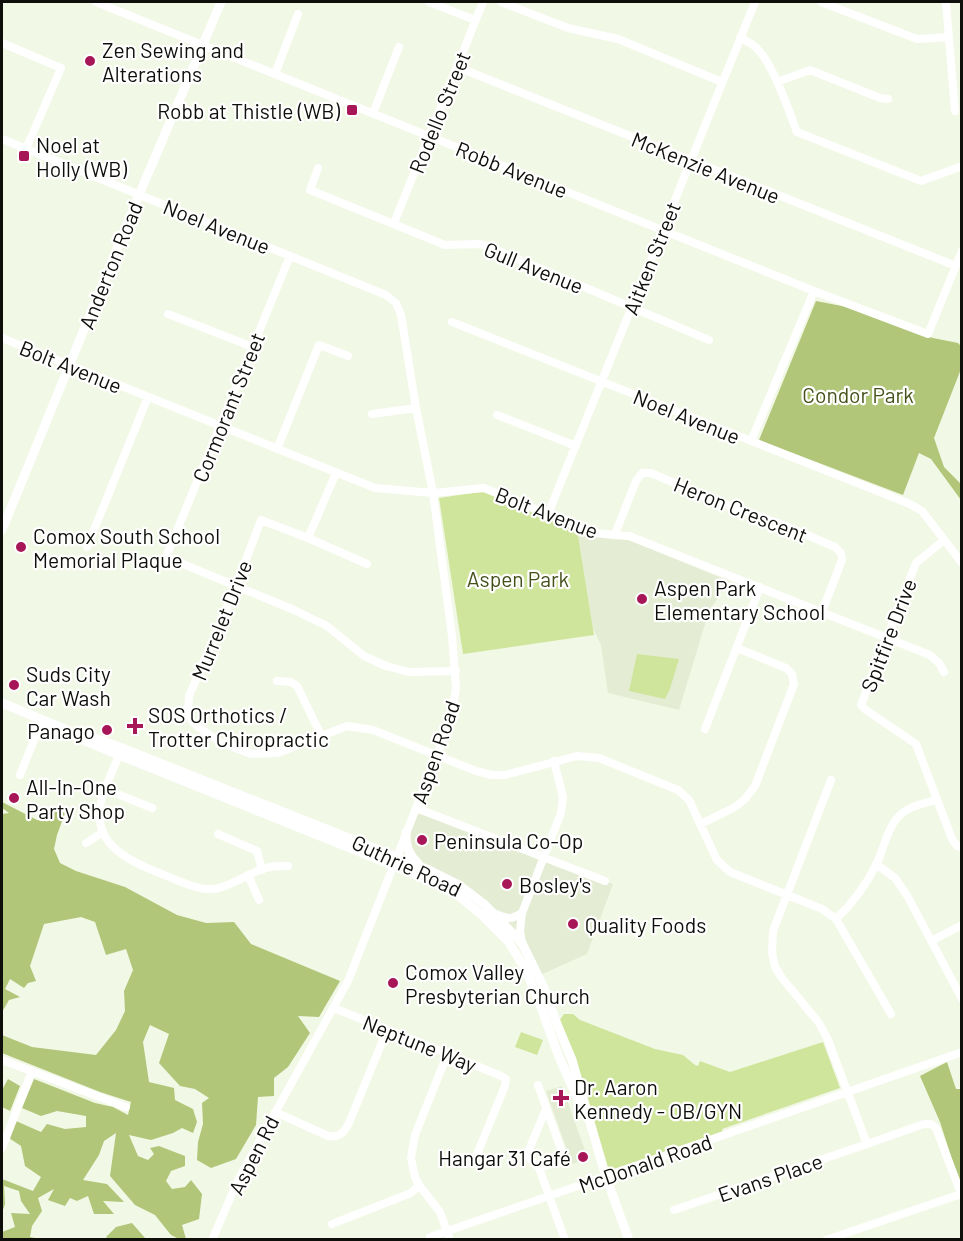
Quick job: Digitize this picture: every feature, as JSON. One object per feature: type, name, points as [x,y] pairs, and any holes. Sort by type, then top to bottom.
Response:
[{"type":"main road","name":"Anderton Road","points":[[2,531],[139,195],[221,2]]},
{"type":"main road","name":"Guthrie Road","points":[[2,703],[79,735],[84,734],[120,752],[395,861],[460,897],[482,915],[507,941],[524,967],[559,1057],[596,1142]]},
{"type":"main road","points":[[406,832],[409,853],[422,867]]},
{"type":"main road","name":"Guthrie Road","points":[[395,861],[422,867],[459,885],[493,912],[522,943],[544,988],[572,1060],[606,1177],[629,1239]]},
{"type":"street","name":"Robb Avenue","points":[[96,2],[662,231],[928,334],[956,266]]},
{"type":"street","points":[[429,2],[475,20]]},
{"type":"street","name":"Rodello Street","points":[[394,223],[483,2]]},
{"type":"street","points":[[501,2],[568,28],[618,39],[722,82]]},
{"type":"street","name":"Aitken Street","points":[[548,514],[755,2]]},
{"type":"street","points":[[821,2],[917,39],[949,37]]},
{"type":"street","points":[[946,2],[955,111]]},
{"type":"street","points":[[275,74],[298,14]]},
{"type":"street","points":[[740,38],[753,45],[766,59],[798,132],[921,181],[962,166]]},
{"type":"street","points":[[2,43],[61,68],[26,149]]},
{"type":"street","points":[[373,113],[399,47]]},
{"type":"street","name":"McKenzie Avenue","points":[[457,67],[956,266]]},
{"type":"street","points":[[777,82],[810,70],[880,98],[888,99]]},
{"type":"street","name":"Noel Avenue","points":[[2,139],[387,295],[396,303]]},
{"type":"street","name":"Gull Avenue","points":[[318,168],[310,190],[445,245],[487,246],[709,340]]},
{"type":"street","points":[[956,266],[962,251]]},
{"type":"street","name":"Cormorant Street","points":[[236,586],[168,559],[290,256]]},
{"type":"street","points":[[751,441],[814,291]]},
{"type":"street","name":"Aspen Road","points":[[297,1072],[348,981],[452,713],[456,688],[452,636],[433,493],[401,315],[396,303]]},
{"type":"street","points":[[168,314],[253,347]]},
{"type":"street","name":"Noel Avenue","points":[[452,322],[910,504],[922,511],[944,540]]},
{"type":"street","name":"Bolt Avenue","points":[[2,338],[375,488],[433,493],[484,488],[593,533],[629,536],[930,655],[939,663],[944,672]]},
{"type":"street","points":[[277,449],[319,345],[348,356]]},
{"type":"street","points":[[87,547],[148,397]]},
{"type":"street","points":[[372,414],[416,408]]},
{"type":"street","points":[[497,414],[576,446]]},
{"type":"street","points":[[336,473],[308,538],[367,564]]},
{"type":"street","name":"Heron Crescent","points":[[615,534],[636,481],[642,473],[651,473],[835,547],[841,552],[842,560],[822,612]]},
{"type":"street","name":"Murrelet Drive","points":[[308,538],[261,520],[236,586],[189,696],[188,710],[192,720],[204,732],[220,742],[251,754],[278,753],[347,726],[373,730],[476,771],[492,775],[505,775],[577,756],[599,758],[678,790],[689,800],[717,860],[730,872],[822,909],[837,919]]},
{"type":"street","points":[[944,540],[962,563]]},
{"type":"street","name":"Spitfire Drive","points":[[944,540],[916,563],[861,705],[916,744],[952,839],[957,846],[962,847]]},
{"type":"street","points":[[236,586],[327,626],[364,656],[386,666],[410,672],[456,671]]},
{"type":"street","points":[[705,729],[760,588]]},
{"type":"street","points":[[701,824],[735,807],[755,786],[794,684],[792,674],[786,668],[737,648]]},
{"type":"street","points":[[277,681],[291,682],[297,686],[321,735]]},
{"type":"street","points":[[20,775],[42,720]]},
{"type":"street","points":[[120,752],[105,789],[100,805],[100,816],[103,832],[112,847],[126,859],[160,874],[198,887],[212,889],[268,867],[288,866]]},
{"type":"street","points":[[522,943],[520,931],[522,913],[561,813],[563,797],[554,761]]},
{"type":"street","points":[[831,780],[773,931],[772,952],[782,978],[819,1023],[828,1040],[867,1144]]},
{"type":"street","points":[[105,789],[152,808]]},
{"type":"street","points":[[891,1014],[837,919],[851,905],[876,864],[895,822],[905,811],[936,800]]},
{"type":"street","points":[[416,808],[604,881]]},
{"type":"street","points":[[86,843],[103,832]]},
{"type":"street","points":[[218,834],[257,851],[262,870]]},
{"type":"street","points":[[876,864],[895,878],[908,897],[962,999]]},
{"type":"street","points":[[248,875],[259,900]]},
{"type":"street","points":[[493,912],[510,919],[522,913]]},
{"type":"street","points":[[931,941],[962,926]]},
{"type":"street","name":"Neptune Way","points":[[334,1008],[506,1079],[477,1154]]},
{"type":"street","points":[[275,1112],[328,1136],[340,1135],[349,1123],[387,1030]]},
{"type":"street","name":"McDonald Road","points":[[430,1237],[448,1235],[549,1197],[962,1052]]},
{"type":"street","points":[[447,1055],[421,1121],[411,1158],[415,1177],[440,1212],[448,1235]]},
{"type":"street","points":[[2,1060],[126,1107]]},
{"type":"street","points":[[2,1148],[32,1071]]},
{"type":"street","name":"Aspen Rd","points":[[212,1239],[239,1178],[297,1072]]},
{"type":"street","points":[[538,1085],[565,1160],[539,1168]]},
{"type":"street","points":[[546,1109],[528,1157],[539,1168],[565,1239]]},
{"type":"street","name":"Evans Place","points":[[674,1210],[924,1124],[931,1124],[936,1128],[961,1195]]},
{"type":"street","points":[[332,1224],[411,1193],[419,1185]]},
{"type":"street","points":[[826,1239],[961,1195]]},
{"type":"shaded area","points":[[577,529],[608,539],[629,540],[729,581],[709,611],[679,710],[608,693],[601,645],[593,628]]},
{"type":"shaded area","points":[[416,808],[613,884],[587,954],[538,976],[522,943],[484,904],[429,870],[407,848]]},
{"type":"shaded area","points":[[562,1086],[588,1159],[572,1164],[546,1091]]},
{"type":"green space","name":"Condor Park","points":[[816,301],[847,307],[933,338],[958,343],[961,346],[961,369],[934,438],[944,467],[961,484],[961,500],[931,459],[919,453],[903,495],[759,440]]},
{"type":"green space","name":"Aspen Park","points":[[486,491],[577,529],[594,635],[463,654],[439,498]]},
{"type":"green space","points":[[637,654],[679,659],[665,699],[629,691]]},
{"type":"green space","points":[[2,802],[37,820],[48,821],[53,809],[65,813],[54,849],[60,863],[76,871],[125,887],[177,915],[206,923],[234,922],[251,944],[340,981],[319,1017],[298,1016],[310,1033],[288,1067],[274,1078],[274,1096],[258,1097],[256,1125],[236,1159],[211,1168],[197,1160],[198,1142],[203,1124],[202,1103],[209,1098],[195,1089],[180,1086],[159,1063],[169,1034],[150,1025],[143,1042],[149,1082],[174,1088],[175,1100],[193,1109],[197,1122],[193,1133],[182,1128],[151,1140],[129,1135],[138,1156],[148,1160],[154,1154],[150,1148],[159,1146],[185,1156],[185,1166],[171,1171],[166,1181],[172,1189],[185,1187],[191,1180],[202,1194],[199,1219],[182,1225],[186,1239],[179,1239],[171,1235],[155,1215],[135,1205],[110,1176],[116,1133],[104,1141],[99,1155],[83,1180],[107,1184],[124,1202],[103,1201],[114,1214],[94,1214],[88,1196],[77,1201],[70,1198],[65,1206],[48,1200],[54,1189],[38,1198],[42,1211],[32,1226],[30,1237],[40,1239],[2,1239],[2,1232],[15,1227],[11,1213],[30,1214],[21,1201],[19,1191],[4,1186],[5,1204],[2,1213],[2,1179],[33,1191],[41,1177],[25,1166],[21,1146],[9,1138],[16,1121],[41,1132],[47,1124],[65,1129],[86,1127],[86,1116],[57,1111],[41,1116],[22,1108],[34,1079],[95,1103],[113,1107],[128,1115],[131,1102],[2,1053],[2,1035],[32,1047],[96,1055],[116,1030],[125,1011],[124,991],[133,970],[126,949],[106,955],[95,922],[81,917],[44,924],[30,966],[36,981],[28,983],[24,988],[10,979],[5,989],[20,997],[9,1000],[2,1012],[2,814],[9,813],[2,808]]},
{"type":"green space","points":[[564,1014],[573,1014],[580,1020],[655,1049],[683,1055],[695,1065],[698,1066],[700,1061],[730,1072],[823,1042],[840,1088],[722,1129],[724,1135],[606,1177],[557,1024]]},
{"type":"green space","points":[[521,1032],[543,1040],[537,1055],[515,1047]]},
{"type":"green space","points":[[947,1062],[956,1089],[961,1089],[961,1187],[940,1122],[920,1076]]},
{"type":"green space","points":[[8,1079],[20,1086],[10,1111],[2,1107],[2,1090]]},
{"type":"green space","points":[[132,1223],[144,1239],[109,1239],[106,1237],[116,1227]]},
{"type":"place","name":"Zen Sewing and Alterations","points":[[90,61]]},
{"type":"place","name":"Robb at Thistle (WB)","points":[[352,110]]},
{"type":"place","name":"Noel at Holly (WB)","points":[[24,156]]},
{"type":"place","name":"Comox South School Memorial Plaque","points":[[21,547]]},
{"type":"place","name":"Aspen Park Elementary School","points":[[642,599]]},
{"type":"place","name":"Suds City Car Wash","points":[[14,685]]},
{"type":"place","name":"SOS Orthotics / Trotter Chiropractic","points":[[135,726]]},
{"type":"place","name":"Panago","points":[[107,730]]},
{"type":"place","name":"All-In-One Party Shop","points":[[14,798]]},
{"type":"place","name":"Peninsula Co-Op","points":[[422,840]]},
{"type":"place","name":"Bosley's","points":[[507,884]]},
{"type":"place","name":"Quality Foods","points":[[573,924]]},
{"type":"place","name":"Comox Valley Presbyterian Church","points":[[393,983]]},
{"type":"place","name":"Dr. Aaron Kennedy - OB/GYN","points":[[561,1098]]},
{"type":"place","name":"Hangar 31 Café","points":[[583,1157]]}]
